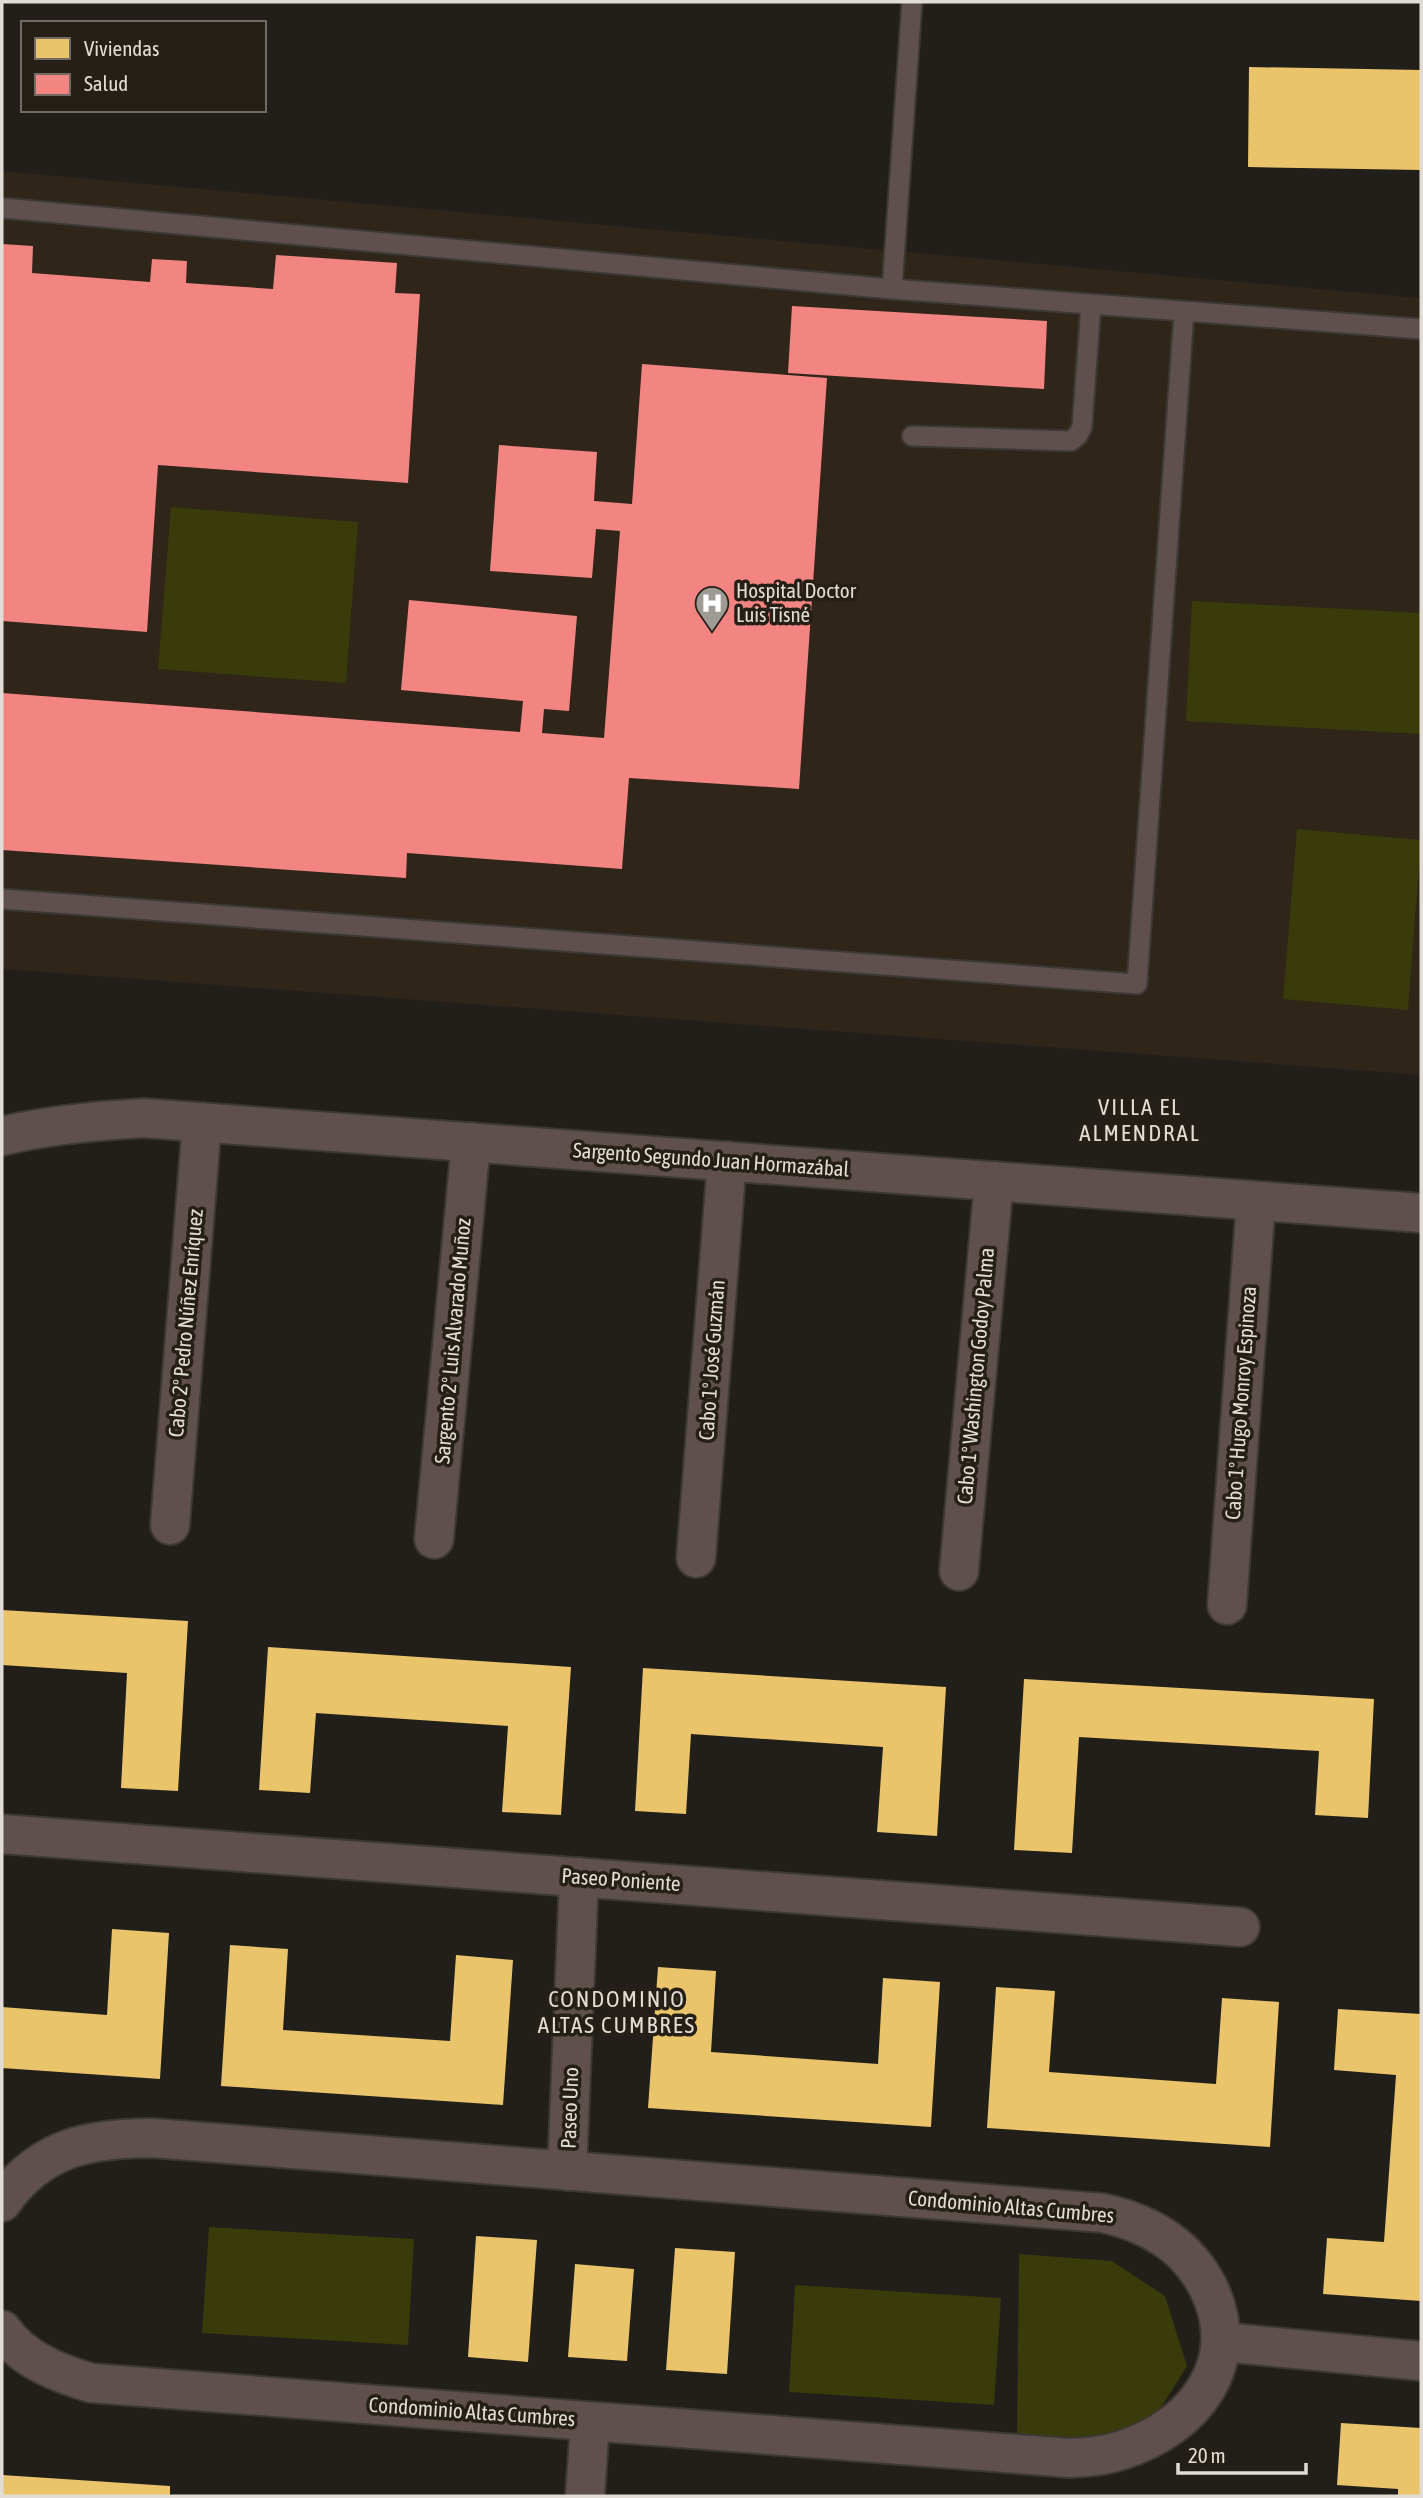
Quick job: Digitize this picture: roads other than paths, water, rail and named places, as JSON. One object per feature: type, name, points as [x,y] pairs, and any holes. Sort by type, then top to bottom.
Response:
[{"type":"street","name":"Sargento Segundo Juan Hormazábal","points":[[2,1136],[34,1128],[85,1121],[144,1118],[1421,1213]]},
{"type":"street","name":"Cabo 2° Pedro Núñez Enríquez","points":[[170,1525],[202,1122]]},
{"type":"street","name":"Sargento 2° Luis Alvarado Muñoz","points":[[434,1539],[471,1142]]},
{"type":"street","name":"Cabo 1° José Guzmán","points":[[696,1558],[727,1161]]},
{"type":"street","name":"Cabo 1° Washington Godoy Palma","points":[[959,1571],[994,1181]]},
{"type":"street","name":"Cabo 1° Hugo Monroy Espinoza","points":[[1227,1605],[1256,1201]]},
{"type":"street","name":"Paseo Poniente","points":[[2,1834],[1240,1927]]},
{"type":"street","name":"Paseo Uno","points":[[567,2171],[579,1877]]},
{"type":"street","name":"Condominio Altas Cumbres","points":[[2,2202],[13,2185],[50,2157],[71,2147],[98,2140],[153,2138],[1090,2211],[1127,2218],[1150,2228],[1171,2241],[1189,2258],[1213,2297],[1220,2319],[1222,2342],[1218,2364],[1209,2384],[1184,2414],[1146,2441],[1122,2451],[1096,2457],[1070,2458],[91,2383],[61,2374],[34,2360],[19,2349],[2,2330]]},
{"type":"street","points":[[1222,2342],[1421,2361]]},
{"type":"street","points":[[585,2496],[590,2422]]},
{"type":"lane","points":[[892,289],[912,2]]},
{"type":"lane","points":[[2,208],[892,289],[1421,329]]},
{"type":"lane","points":[[912,436],[1071,441],[1082,427],[1091,305]]},
{"type":"lane","points":[[2,899],[1138,985],[1184,312]]},
{"type":"place","name":"Hospital Doctor Luis Tisné","points":[[712,633]]},
{"type":"district","name":"VILLA EL ALMENDRAL","points":[[1140,1120]]},
{"type":"district","name":"CONDOMINIO ALTAS CUMBRES","points":[[617,2012]]}]
